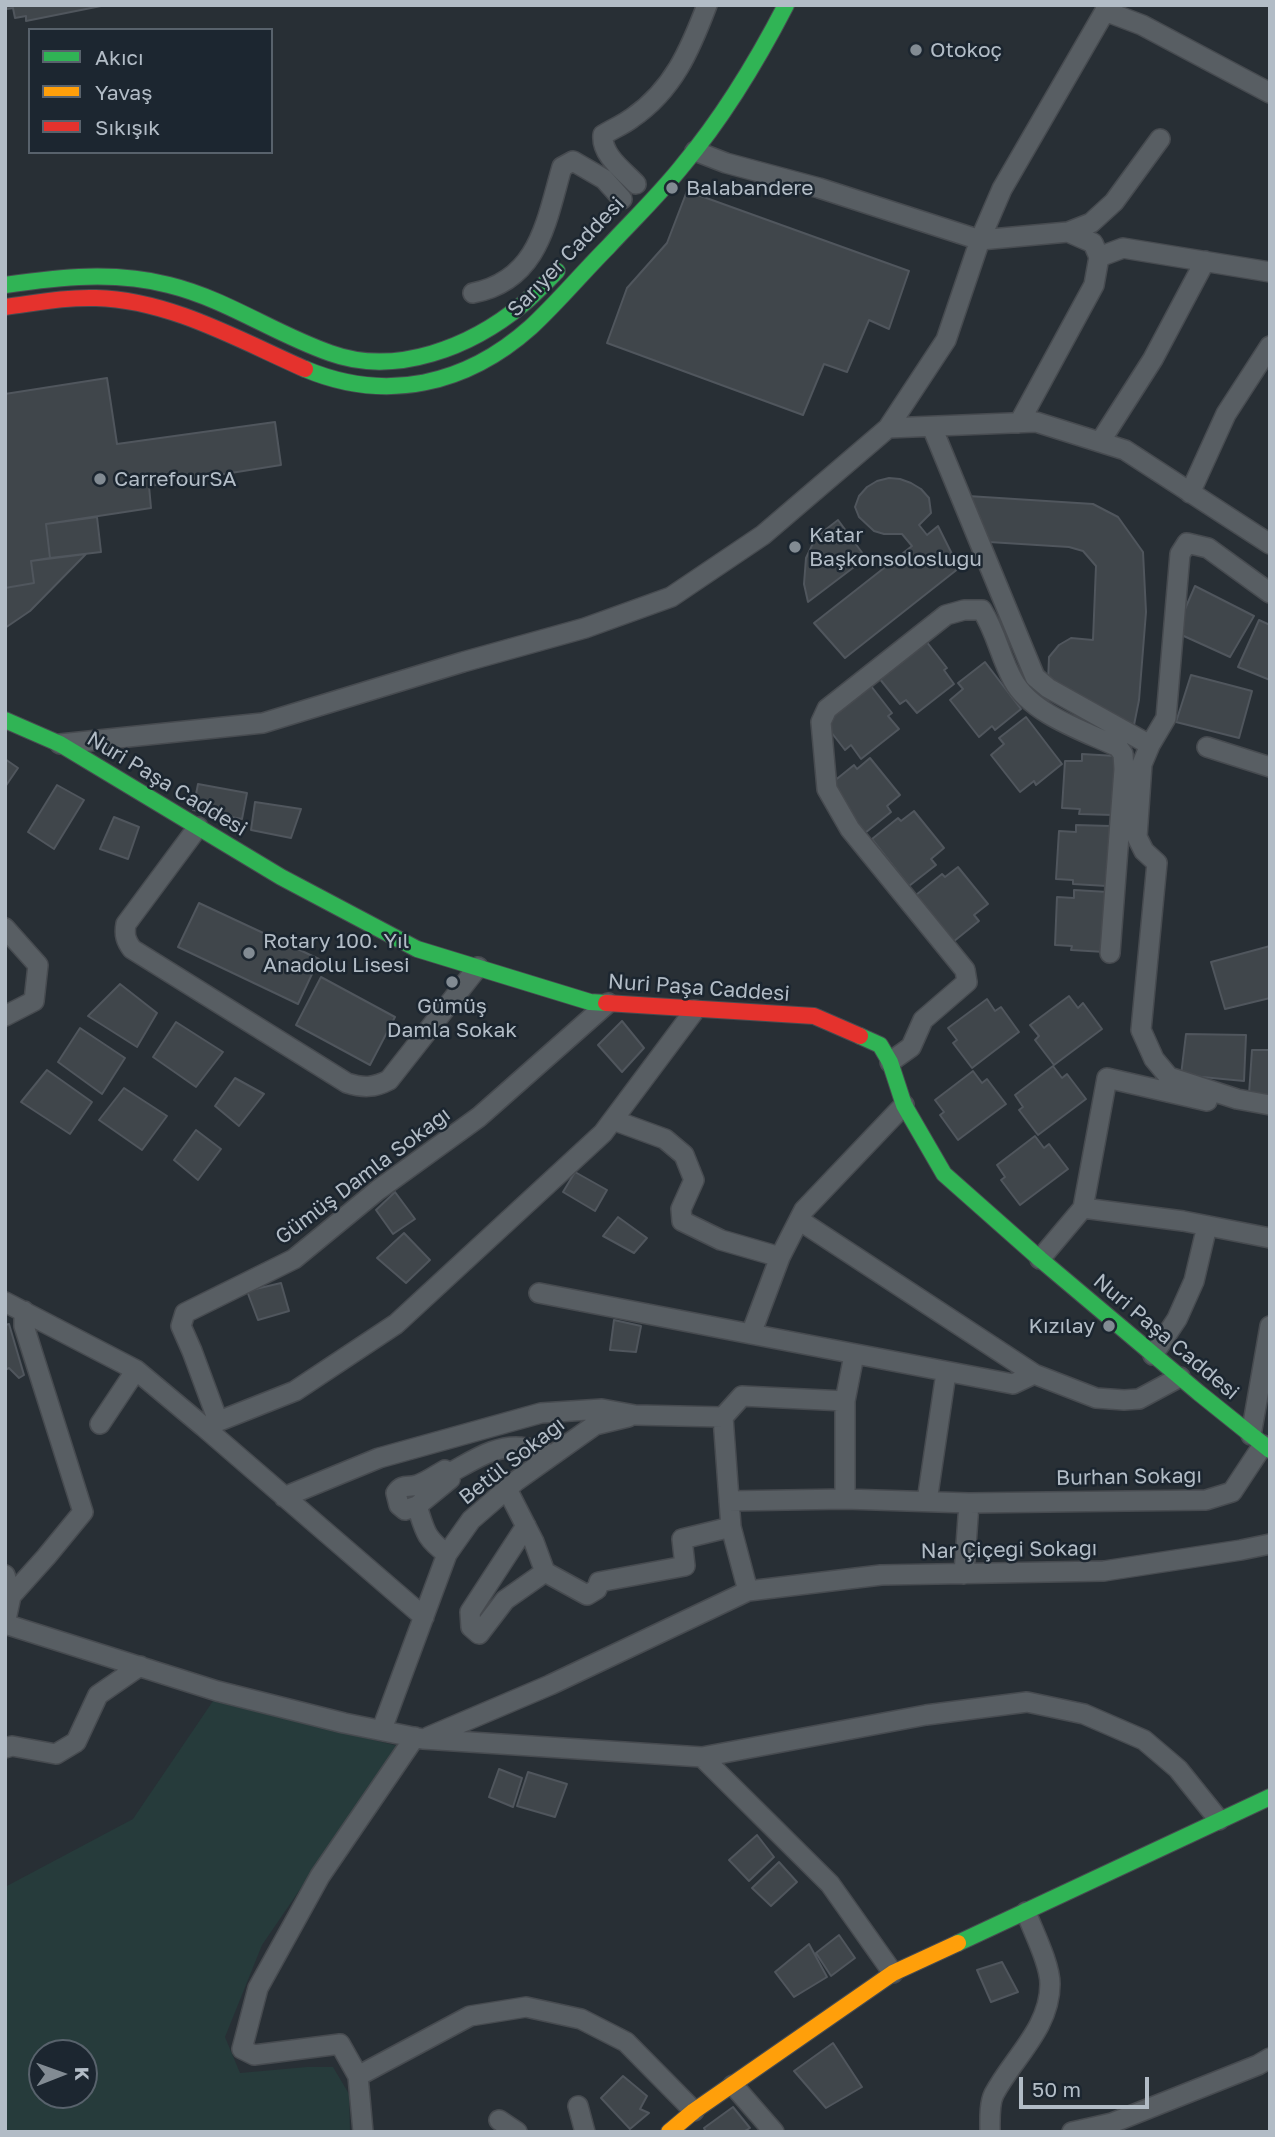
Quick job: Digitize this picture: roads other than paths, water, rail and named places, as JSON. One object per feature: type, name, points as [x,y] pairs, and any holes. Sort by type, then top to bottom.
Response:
[{"type":"street","points":[[640,180],[607,153],[602,144],[603,135],[632,118],[670,84],[693,43],[707,5]]},
{"type":"street","name":"Sarıyer Caddesi","points":[[5,307],[73,298],[108,298],[140,303],[189,317],[345,384],[367,388],[428,383],[487,358],[539,320],[695,151],[740,86],[786,5]]},
{"type":"street","points":[[60,744],[263,723],[585,628],[671,597],[763,535],[888,428],[946,340],[980,240],[1002,189],[1105,8],[1270,93]]},
{"type":"street","points":[[695,151],[726,163],[819,188],[980,240],[1068,232],[1091,223],[1114,202],[1160,139]]},
{"type":"street","points":[[473,293],[493,289],[523,268],[541,238],[562,167],[573,161],[604,179],[618,204]]},
{"type":"street","name":"Sarıyer Caddesi","points":[[618,204],[640,180]]},
{"type":"street","points":[[1018,423],[1094,285],[1099,257],[1093,243],[1068,232]]},
{"type":"street","points":[[1099,257],[1123,248],[1270,272]]},
{"type":"street","name":"Sarıyer Caddesi","points":[[5,285],[96,275],[155,282],[194,293],[334,355],[374,362],[397,361],[425,355],[467,340],[510,315],[569,258]]},
{"type":"street","points":[[1100,442],[1153,359],[1205,261]]},
{"type":"street","points":[[1190,493],[1226,414],[1270,346]]},
{"type":"street","points":[[888,428],[1036,422],[1125,450],[1190,493],[1267,536]]},
{"type":"street","points":[[932,427],[1035,677],[1048,688],[1150,745]]},
{"type":"street","points":[[1270,593],[1209,548],[1187,543],[1180,554],[1166,718],[1142,764],[1137,837],[1144,851],[1157,863],[1141,1030],[1154,1059],[1169,1077],[1270,1105]]},
{"type":"street","points":[[890,1062],[911,1047],[923,1020],[967,982],[965,970],[850,829],[827,789],[821,722],[827,709],[946,615],[964,610],[982,610],[993,627],[1011,678],[1022,696],[1039,708],[1118,747],[1124,754],[1110,953]]},
{"type":"street","name":"Nuri Paşa Caddesi","points":[[5,720],[60,744],[281,877],[417,949],[590,1002],[814,1016],[880,1045],[890,1062],[904,1105],[944,1174],[1153,1355],[1262,1443]]},
{"type":"street","points":[[1206,747],[1270,767]]},
{"type":"street","points":[[198,827],[126,924],[126,942],[132,949],[347,1083],[370,1087],[389,1080],[478,967]]},
{"type":"street","points":[[5,928],[38,965],[34,1001],[5,1016]]},
{"type":"street","name":"Gümüş Damla Sokağı","points":[[424,1617],[284,1497],[211,1424],[192,1351],[181,1326],[184,1313],[294,1259],[378,1191],[479,1117],[608,1003]]},
{"type":"street","points":[[5,1302],[136,1370],[211,1424],[295,1391],[396,1324],[603,1133],[695,1010]]},
{"type":"street","points":[[1040,1259],[1083,1208],[1107,1078],[1270,1115]]},
{"type":"street","points":[[751,1334],[780,1257],[804,1210],[904,1105]]},
{"type":"street","points":[[613,1119],[665,1139],[684,1155],[694,1180],[681,1209],[682,1221],[721,1240],[780,1257]]},
{"type":"street","points":[[1083,1208],[1270,1238]]},
{"type":"street","points":[[799,1220],[1034,1374],[1096,1398],[1124,1400],[1139,1399],[1180,1377]]},
{"type":"street","points":[[1153,1355],[1177,1319],[1194,1281],[1207,1226]]},
{"type":"street","points":[[539,1293],[1013,1384],[1034,1374]]},
{"type":"street","points":[[11,1596],[83,1512],[24,1326],[24,1311]]},
{"type":"street","points":[[1262,1443],[1270,1326]]},
{"type":"street","points":[[845,1499],[845,1401],[854,1355]]},
{"type":"street","points":[[100,1424],[136,1370]]},
{"type":"street","points":[[927,1501],[946,1373]]},
{"type":"street","points":[[748,1591],[730,1527],[723,1417],[742,1396],[845,1401]]},
{"type":"street","points":[[284,1497],[379,1458],[541,1413],[602,1409],[635,1415],[723,1417]]},
{"type":"street","name":"Betül Sokağı","points":[[382,1730],[447,1554],[471,1520],[507,1489],[595,1425],[635,1415]]},
{"type":"street","name":"Burhan Sokağı","points":[[729,1501],[845,1499],[969,1503],[1206,1500],[1231,1492],[1250,1467],[1262,1443]]},
{"type":"street","points":[[447,1554],[427,1536],[417,1506],[405,1510],[398,1505],[398,1489],[405,1485],[415,1486],[445,1470],[448,1474],[488,1453],[510,1446],[525,1447],[552,1455]]},
{"type":"street","points":[[507,1489],[545,1572],[587,1595],[597,1589],[599,1582],[685,1566],[682,1539],[730,1527]]},
{"type":"street","points":[[964,1574],[969,1503]]},
{"type":"street","points":[[526,1526],[470,1612],[471,1627],[479,1634],[505,1600],[545,1572]]},
{"type":"street","name":"Nar Çiçeği Sokağı","points":[[419,1738],[550,1685],[748,1591],[881,1575],[1104,1571],[1270,1544]]},
{"type":"street","points":[[5,1575],[11,1596],[5,1624],[217,1691],[344,1723],[419,1738],[702,1756],[926,1715],[1027,1702],[1084,1714],[1144,1740],[1178,1769],[1219,1820]]},
{"type":"street","points":[[5,1748],[12,1746],[56,1754],[76,1742],[98,1695],[140,1666]]},
{"type":"street","points":[[363,2132],[359,2076],[340,2045],[254,2055],[242,2049],[258,1988],[320,1876],[419,1738]]},
{"type":"street","points":[[702,1756],[831,1884],[894,1973]]},
{"type":"street","points":[[669,2132],[694,2111],[894,1973],[1270,1797]]},
{"type":"street","points":[[990,2132],[992,2096],[1024,2052],[1047,2010],[1050,1982],[1040,1946],[1026,1912]]},
{"type":"street","points":[[359,2076],[470,2016],[527,2007],[581,2019],[626,2042],[694,2111]]},
{"type":"street","points":[[1072,2132],[1112,2123],[1270,2058]]},
{"type":"street","points":[[733,2085],[774,2132]]},
{"type":"street","points":[[578,2106],[584,2132]]},
{"type":"street","points":[[499,2120],[517,2132]]},
{"type":"place","name":"Otokoç","points":[[916,50]]},
{"type":"place","name":"Balabandere","points":[[672,188]]},
{"type":"place","name":"CarrefourSA","points":[[100,479]]},
{"type":"place","name":"Katar Başkonsolosluğu","points":[[795,547]]},
{"type":"place","name":"Rotary 100. Yıl Anadolu Lisesi","points":[[249,953]]},
{"type":"place","name":"Gümüş Damla Sokak","points":[[452,982]]},
{"type":"place","name":"Kızılay","points":[[1109,1326]]}]
